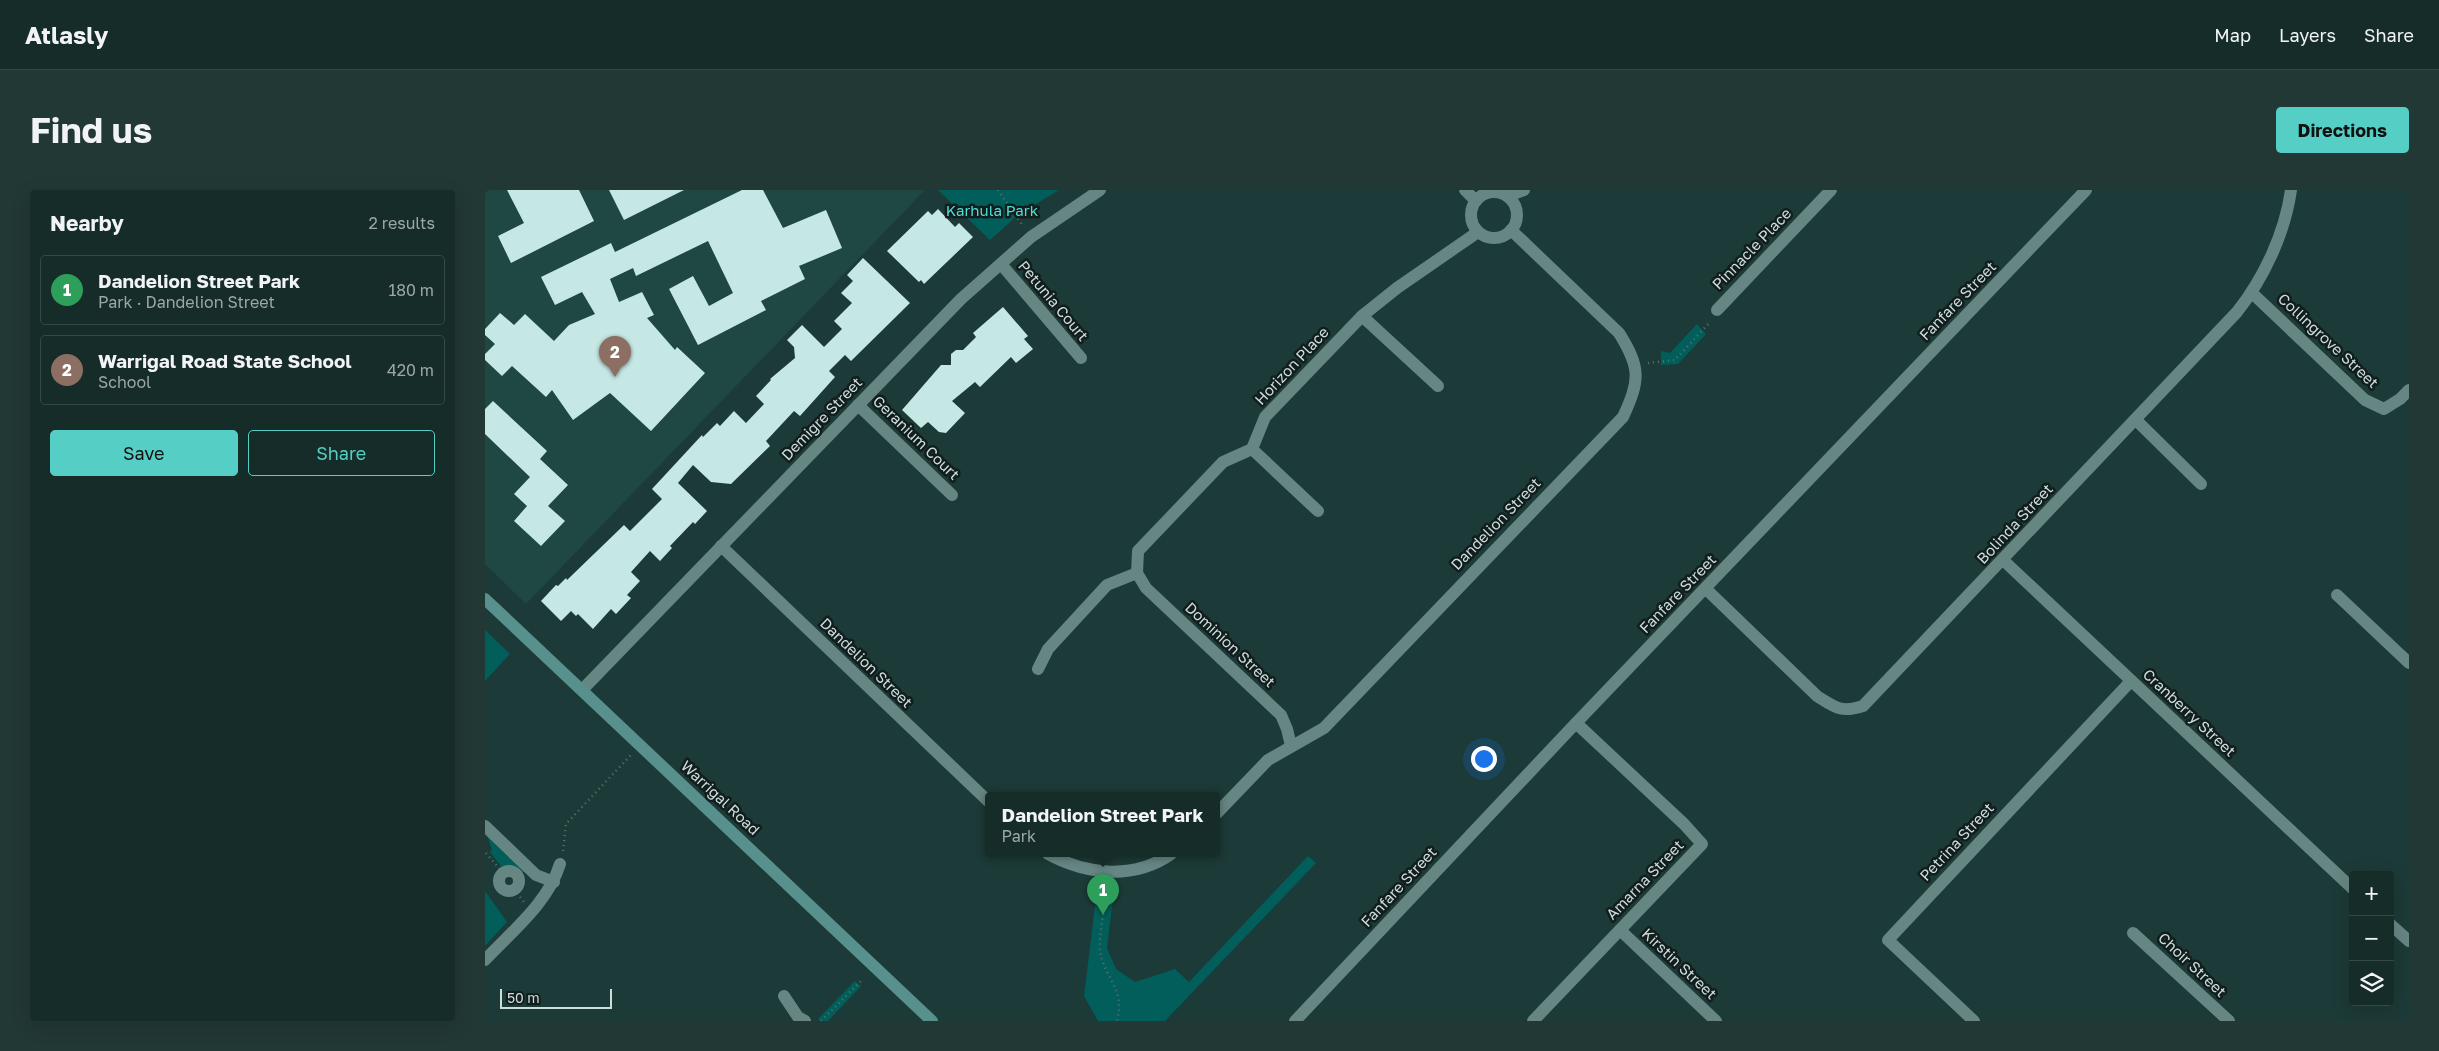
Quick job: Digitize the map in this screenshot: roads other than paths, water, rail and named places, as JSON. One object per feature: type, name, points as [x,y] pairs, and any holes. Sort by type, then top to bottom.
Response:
[{"type":"main road","name":"Warrigal Road","points":[[485,599],[583,689],[932,1021]]},
{"type":"street","name":"Demigre Street","points":[[583,689],[961,299],[1031,237],[1100,190]]},
{"type":"street","points":[[1465,190],[1476,201]]},
{"type":"street","points":[[1507,196],[1516,212],[1516,220],[1511,230],[1495,238],[1478,232],[1472,222],[1471,215],[1476,201],[1487,193],[1495,192],[1507,196],[1524,190]]},
{"type":"street","name":"Pinnacle Place","points":[[1717,310],[1831,190]]},
{"type":"street","name":"Fanfare Street","points":[[1295,1021],[1576,723],[2086,190]]},
{"type":"street","name":"Bolinda Street","points":[[1705,589],[1817,696],[1835,708],[1849,711],[1863,706],[2136,420],[2252,293],[2275,246],[2291,190]]},
{"type":"street","name":"Dandelion Street","points":[[1220,810],[1268,760],[1324,728],[1623,417],[1635,392],[1635,365],[1631,352],[1619,333],[1511,230]]},
{"type":"street","name":"Horizon Place","points":[[1252,449],[1265,418],[1362,316],[1397,288],[1478,232]]},
{"type":"street","name":"Petunia Court","points":[[1001,264],[1081,358]]},
{"type":"street","name":"Collingrove Street","points":[[2252,293],[2365,400],[2384,409],[2400,399],[2409,390]]},
{"type":"street","points":[[1362,316],[1438,386]]},
{"type":"street","name":"Geranium Court","points":[[858,405],[951,495]]},
{"type":"street","points":[[2136,420],[2201,484]]},
{"type":"street","points":[[1038,669],[1047,648],[1107,586],[1137,573],[1138,551],[1223,462],[1252,449],[1318,511]]},
{"type":"street","name":"Dandelion Street","points":[[721,546],[985,798]]},
{"type":"street","name":"Cranberry Street","points":[[2003,560],[2349,885]]},
{"type":"street","name":"Dominion Street","points":[[1137,573],[1146,588],[1281,715],[1291,746]]},
{"type":"street","points":[[2337,595],[2408,660]]},
{"type":"street","name":"Petrina Street","points":[[1974,1021],[1888,940],[2131,681]]},
{"type":"street","name":"Amarna Street","points":[[1533,1021],[1702,844],[1684,824],[1576,723]]},
{"type":"street","points":[[485,826],[536,874],[554,882]]},
{"type":"street","points":[[1054,857],[1065,863],[1109,873],[1134,870],[1166,857]]},
{"type":"street","points":[[485,960],[545,896],[554,882],[560,864]]},
{"type":"street","points":[[503,873],[513,872],[518,880],[536,874]]},
{"type":"street","points":[[2394,928],[2409,941]]},
{"type":"street","name":"Kirstin Street","points":[[1620,930],[1716,1021]]},
{"type":"street","name":"Choir Street","points":[[2133,933],[2229,1021]]},
{"type":"street","points":[[784,996],[799,1020]]},
{"type":"place","name":"Warrigal Road State School","points":[[615,377]]},
{"type":"place","name":"Dandelion Street Park","points":[[1103,915]]},
{"type":"park label","name":"Karhula Park","points":[[992,211]]}]
